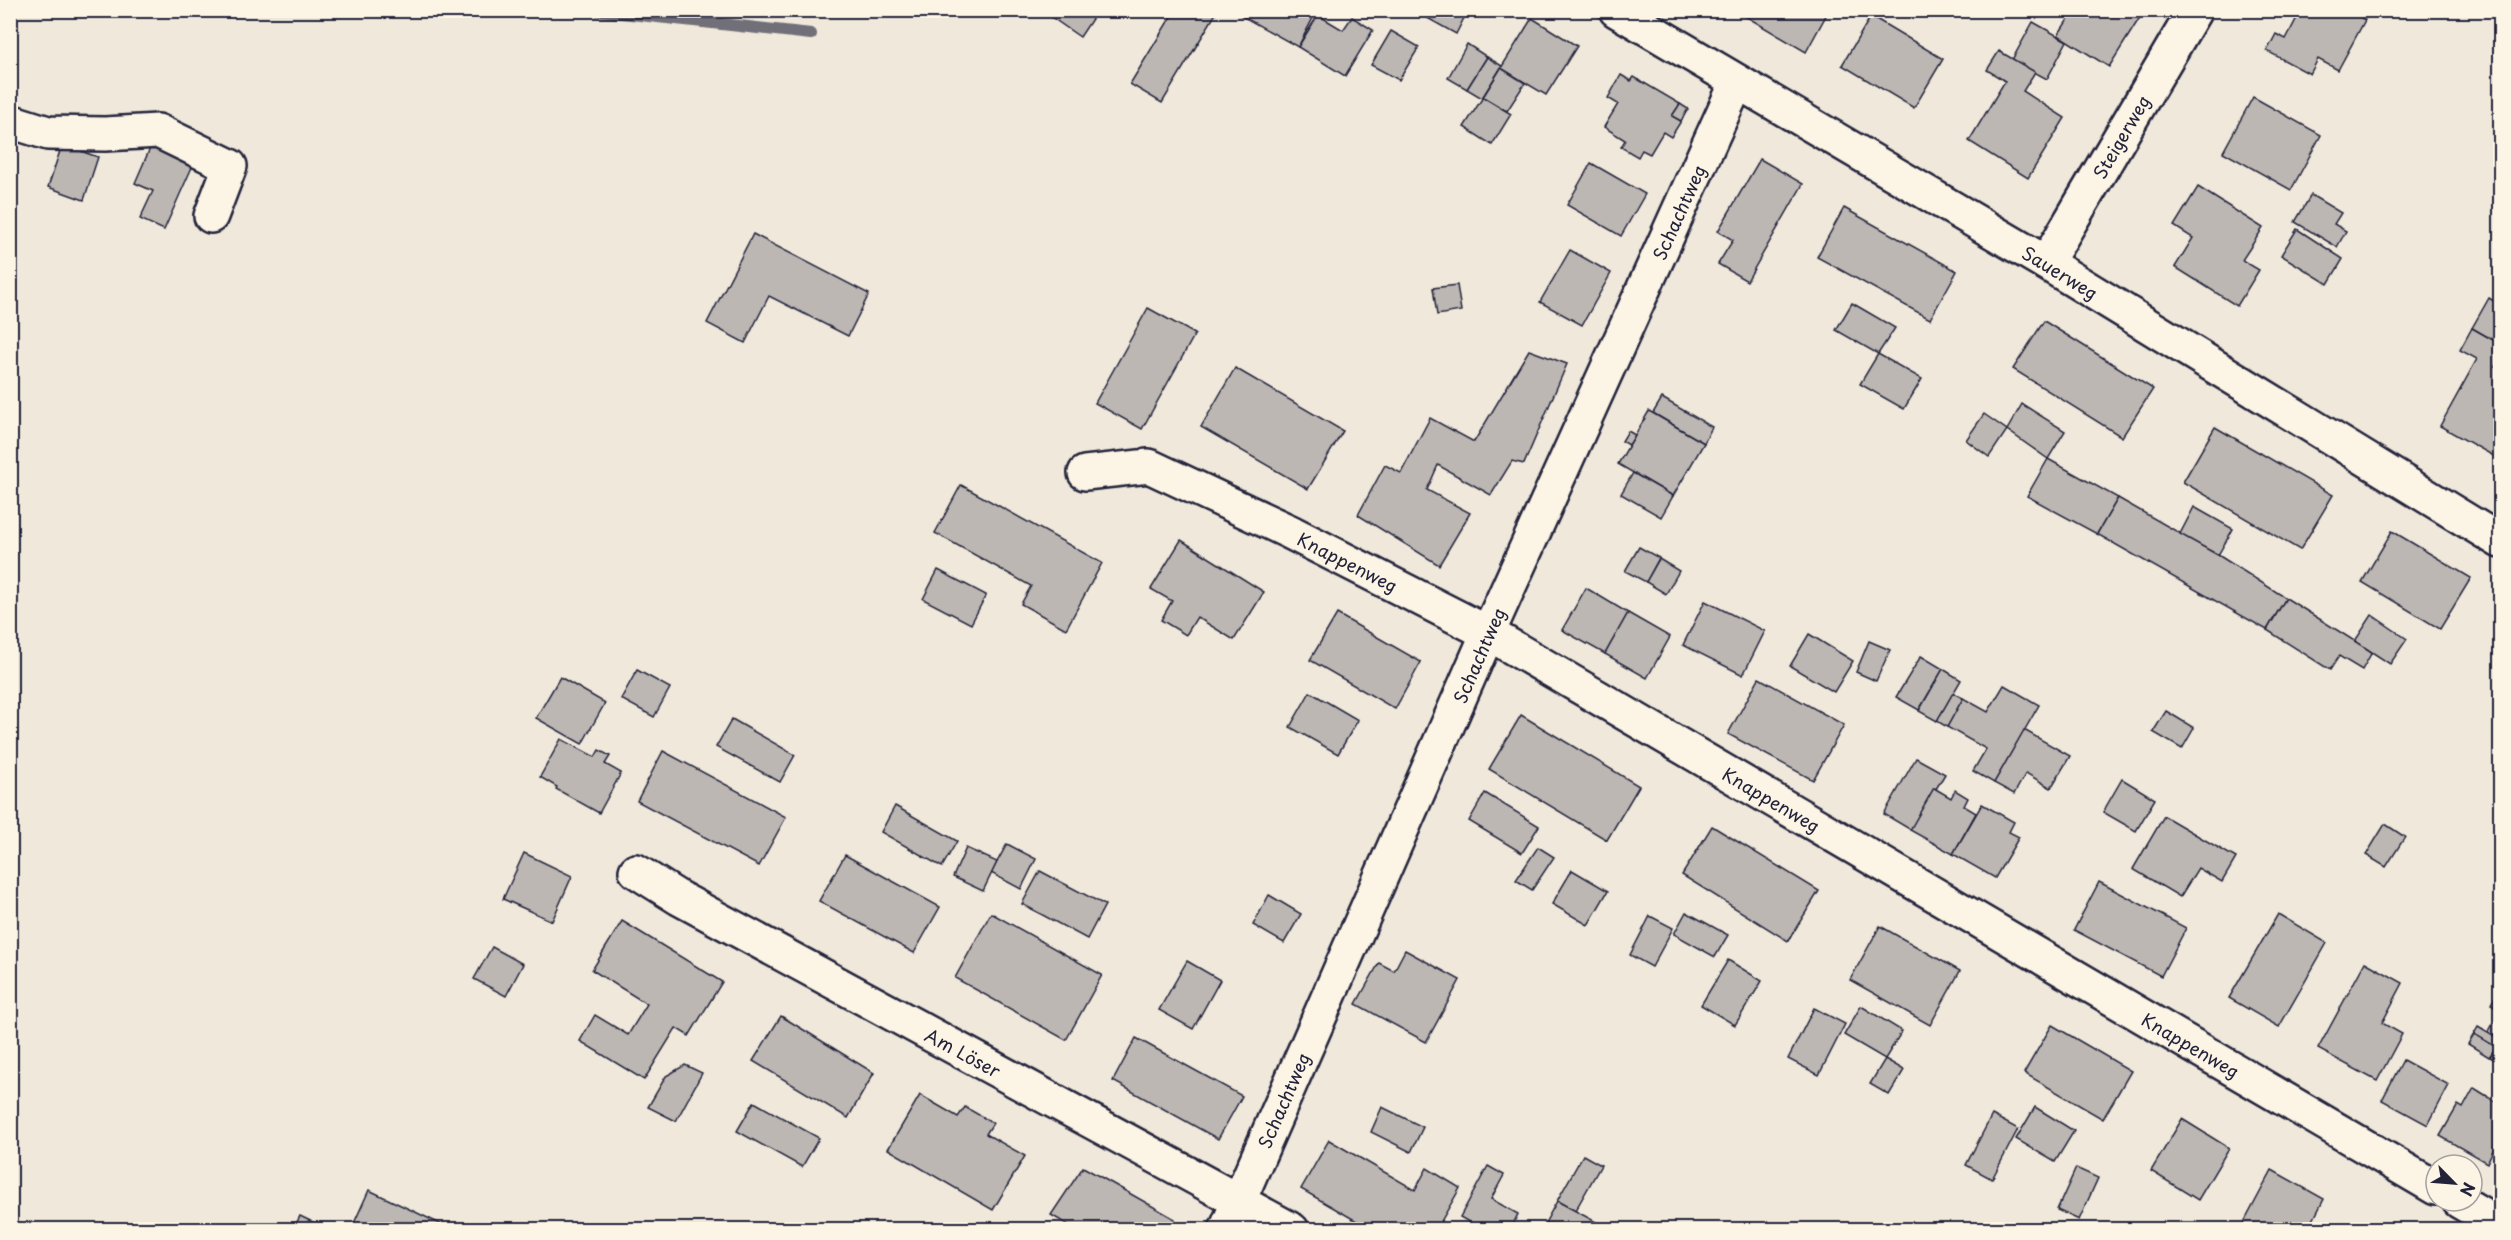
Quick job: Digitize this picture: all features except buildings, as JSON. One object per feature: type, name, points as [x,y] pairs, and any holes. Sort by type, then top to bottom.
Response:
[{"type":"street","name":"Sauerweg","points":[[1616,10],[2046,263],[2500,541]]},
{"type":"street","name":"Steigerweg","points":[[2046,263],[2195,10]]},
{"type":"street","name":"Schachtweg","points":[[1233,1215],[1488,633],[1737,82]]},
{"type":"street","points":[[10,121],[48,133],[105,134],[158,131],[230,166],[211,216]]},
{"type":"street","name":"Knappenweg","points":[[1085,473],[1149,466],[1290,532],[1488,633],[2424,1181]]},
{"type":"street","name":"Am Löser","points":[[636,871],[679,898],[1233,1215],[1292,1230]]},
{"type":"street","points":[[2479,1213],[2500,1226]]},
{"type":"waterway","points":[[594,10],[811,34]]}]
